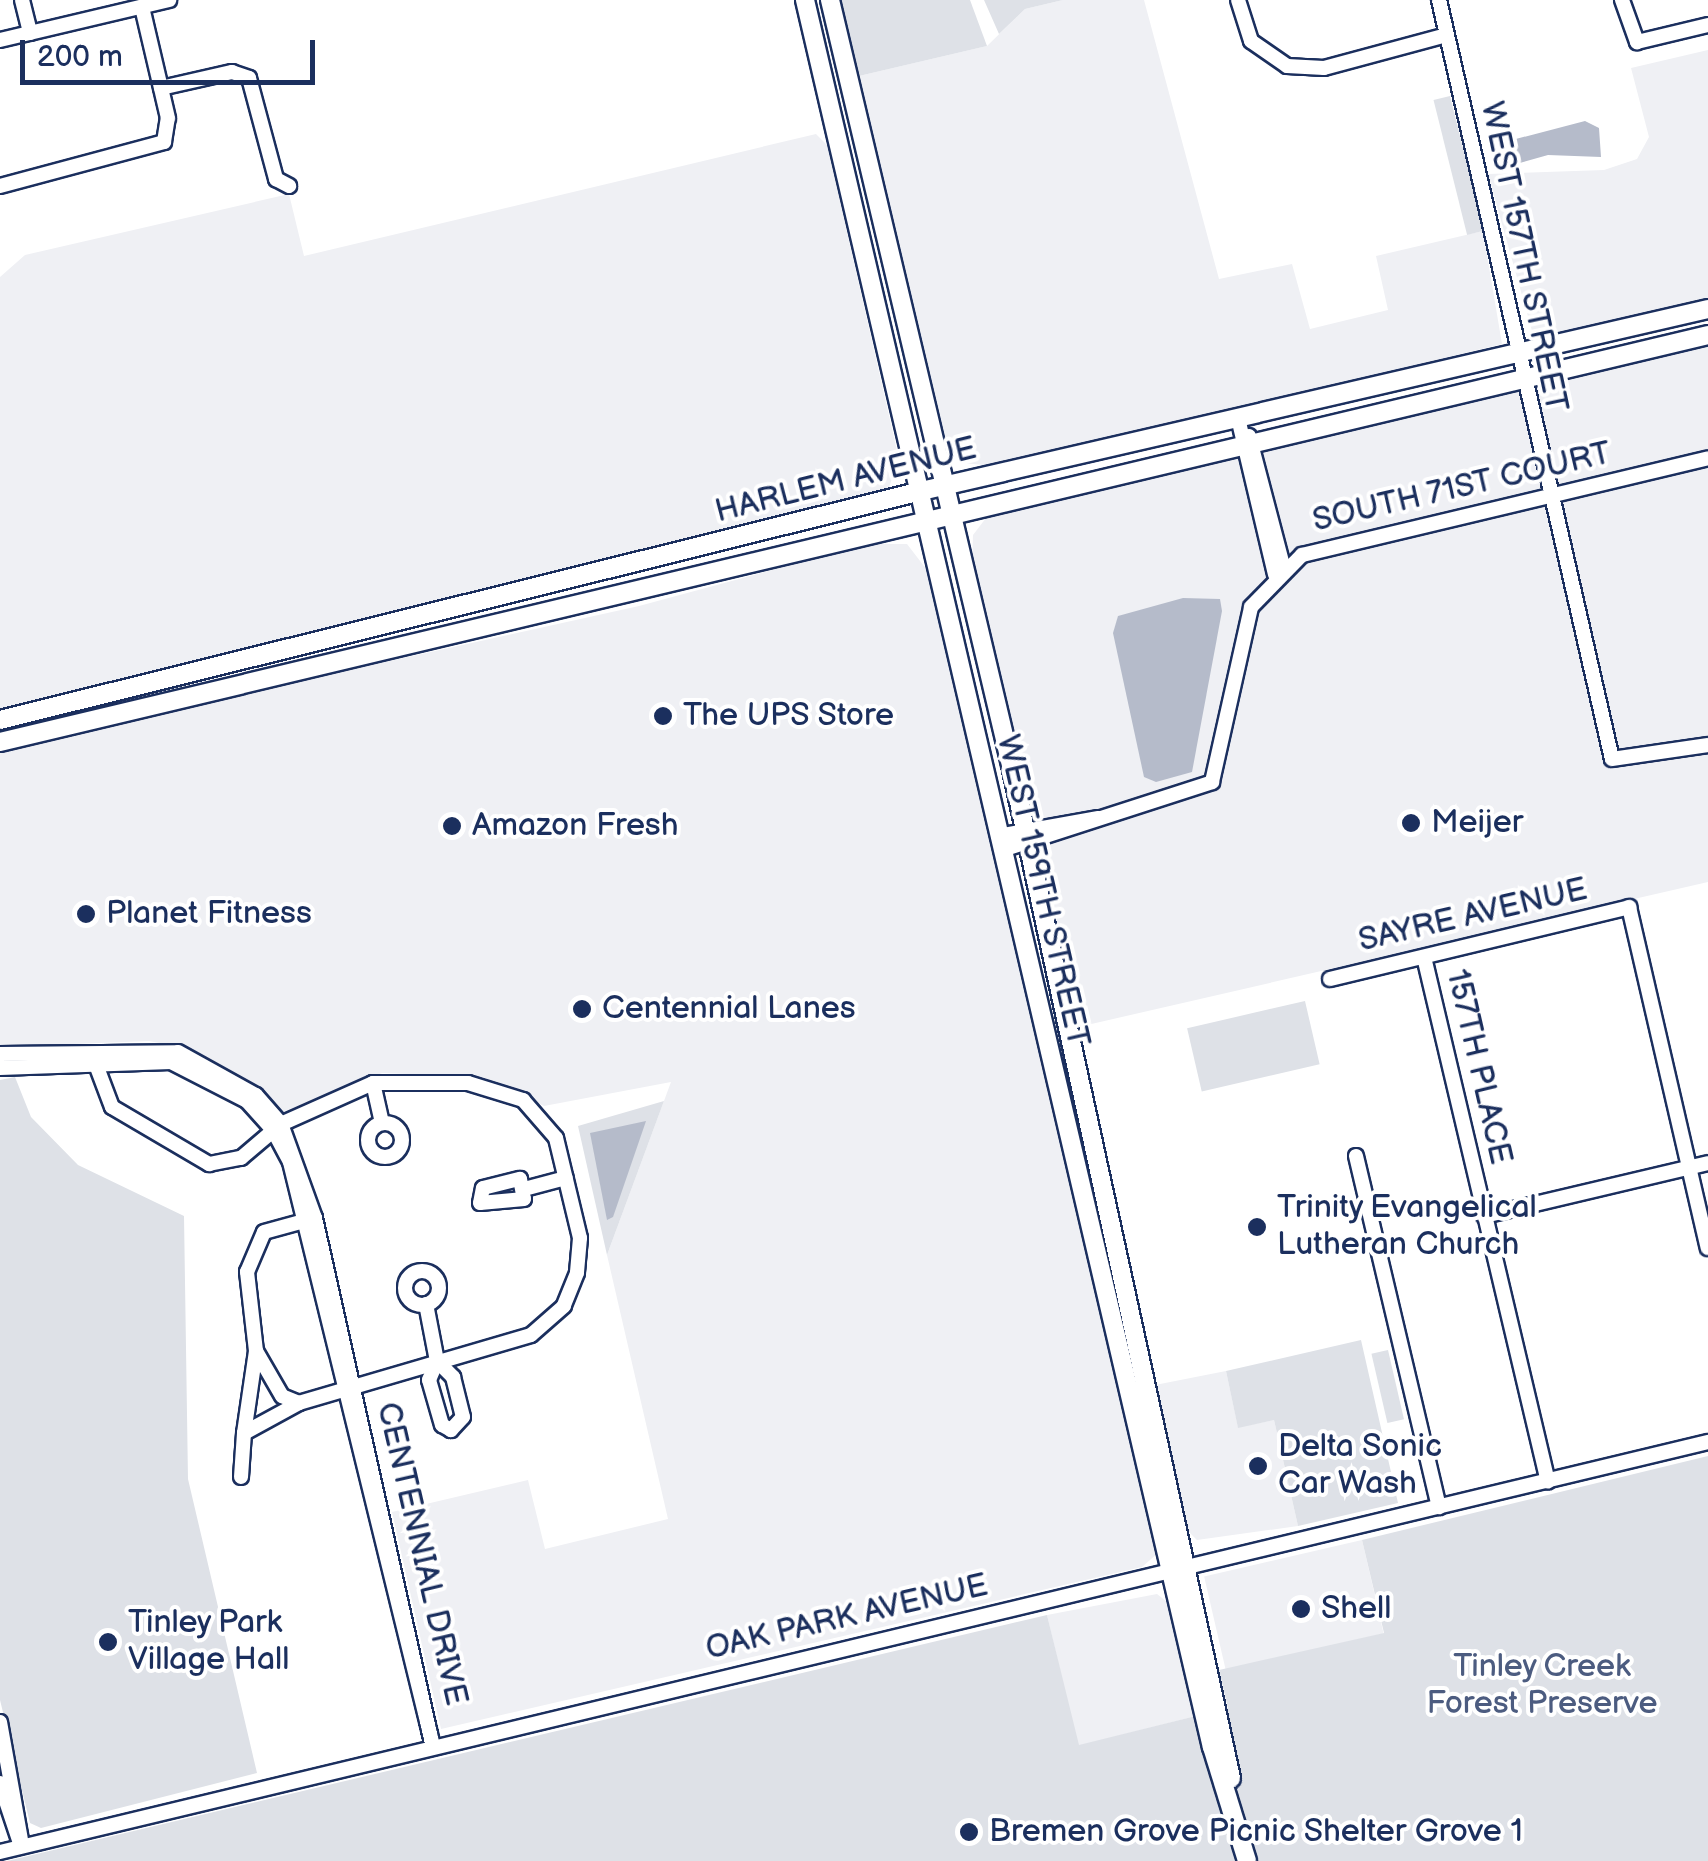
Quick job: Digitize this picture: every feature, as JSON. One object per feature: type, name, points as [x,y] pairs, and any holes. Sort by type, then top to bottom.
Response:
[{"type":"main road","name":"WEST 159TH STREET","points":[[805,0],[924,526],[1180,1569]]},
{"type":"main road","name":"WEST 159TH STREET","points":[[830,0],[1026,836],[1180,1569],[1212,1747],[1231,1794],[1247,1861]]},
{"type":"main road","name":"HARLEM AVENUE","points":[[0,720],[917,492],[1708,309]]},
{"type":"main road","name":"HARLEM AVENUE","points":[[0,742],[924,526],[1708,334]]},
{"type":"street","points":[[22,0],[30,33]]},
{"type":"street","points":[[0,40],[170,0]]},
{"type":"street","points":[[1238,0],[1251,42],[1287,66],[1324,68],[1446,35]]},
{"type":"street","name":"WEST 157TH STREET","points":[[1439,0],[1546,496],[1612,758],[1708,745]]},
{"type":"street","points":[[1622,0],[1636,42],[1708,25]]},
{"type":"street","points":[[0,186],[164,142],[161,88],[142,7]]},
{"type":"street","points":[[161,88],[232,72],[249,78],[276,179],[289,186]]},
{"type":"street","points":[[1000,843],[1193,794],[1216,775],[1251,607],[1279,570],[1238,418]]},
{"type":"street","name":"SOUTH 71ST COURT","points":[[1279,570],[1346,542],[1708,458]]},
{"type":"street","name":"SAYRE AVENUE","points":[[1330,978],[1629,907],[1689,1168]]},
{"type":"street","name":"157TH PLACE","points":[[1424,957],[1548,1482]]},
{"type":"street","name":"CENTENNIAL DRIVE","points":[[0,1054],[178,1052],[256,1095],[277,1127],[309,1220],[432,1742]]},
{"type":"street","points":[[95,1062],[112,1107],[209,1164],[241,1158],[277,1127],[373,1083],[442,1080],[523,1100],[552,1128],[580,1238],[564,1306],[522,1340],[347,1385],[299,1403],[244,1433]]},
{"type":"street","name":"CENTENNIAL DRIVE","points":[[0,1068],[95,1062],[193,1068],[247,1101],[277,1127]]},
{"type":"street","points":[[373,1083],[382,1123]]},
{"type":"street","points":[[1356,1156],[1439,1507]]},
{"type":"street","points":[[1484,1216],[1708,1163]]},
{"type":"street","points":[[1689,1168],[1708,1248]]},
{"type":"street","points":[[528,1188],[566,1178]]},
{"type":"street","points":[[241,1477],[256,1350],[250,1249],[264,1232],[309,1220]]},
{"type":"street","points":[[426,1304],[437,1362]]},
{"type":"street","points":[[256,1350],[282,1396],[299,1403]]},
{"type":"street","name":"OAK PARK AVENUE","points":[[0,1852],[432,1742],[1708,1442]]},
{"type":"street","points":[[0,1722],[22,1846]]},
{"type":"street","points":[[0,1783],[22,1846]]},
{"type":"shaded area","points":[[1063,0],[1144,0],[1219,279],[1292,264],[1310,329],[1388,310],[1376,256],[1483,231],[1502,344],[997,466],[961,463],[942,431],[859,76],[987,46],[1025,9]]},
{"type":"shaded area","points":[[1708,50],[1708,300],[1534,338],[1488,174],[1604,170],[1637,159],[1649,137],[1631,68]]},
{"type":"shaded area","points":[[816,134],[827,145],[899,459],[888,490],[0,713],[0,277],[25,255],[289,194],[304,256]]},
{"type":"shaded area","points":[[1708,341],[1708,882],[1074,1028],[972,563],[973,535],[986,518]]},
{"type":"shaded area","points":[[869,544],[907,544],[927,570],[1158,1553],[1142,1567],[441,1729],[392,1512],[528,1480],[545,1549],[668,1519],[607,1255],[671,1082],[544,1106],[483,1077],[382,1073],[282,1112],[191,1049],[149,1041],[0,1047],[0,747],[639,606]]},
{"type":"shaded area","points":[[1226,1371],[1238,1427],[1274,1420],[1298,1526],[1197,1540],[1187,1530],[1155,1385]]},
{"type":"shaded area","points":[[1362,1540],[1384,1634],[1226,1670],[1204,1576]]},
{"type":"shaded area","points":[[1157,1594],[1171,1605],[1200,1715],[1078,1746],[1047,1615]]},
{"type":"green space","points":[[837,0],[970,0],[987,46],[859,76]]},
{"type":"green space","points":[[984,0],[1063,0],[1025,9],[999,34]]},
{"type":"green space","points":[[1450,96],[1484,231],[1467,235],[1434,100]]},
{"type":"green space","points":[[1305,1001],[1320,1064],[1202,1092],[1187,1028]]},
{"type":"green space","points":[[15,1077],[31,1117],[78,1165],[184,1216],[188,1479],[257,1773],[41,1828],[30,1823],[0,1700],[0,1080]]},
{"type":"green space","points":[[664,1101],[607,1255],[578,1126]]},
{"type":"green space","points":[[1361,1340],[1398,1503],[1298,1526],[1274,1420],[1238,1428],[1226,1371]]},
{"type":"green space","points":[[1388,1350],[1404,1419],[1387,1423],[1371,1354]]},
{"type":"green space","name":"Tinley Creek Forest Preserve","points":[[1708,1456],[1708,1861],[7,1861],[1047,1615],[1079,1745],[1228,1708],[1219,1670],[1384,1633],[1362,1540]]},
{"type":"water","points":[[1585,121],[1599,128],[1601,157],[1548,155],[1505,167],[1512,140]]},
{"type":"water","points":[[1183,598],[1220,599],[1222,611],[1192,772],[1156,782],[1144,777],[1113,633],[1118,616]]},
{"type":"water","points":[[646,1121],[613,1217],[607,1220],[590,1133]]},
{"type":"place","name":"The UPS Store","points":[[663,716]]},
{"type":"place","name":"Meijer","points":[[1411,823]]},
{"type":"place","name":"Amazon Fresh","points":[[452,826]]},
{"type":"place","name":"Planet Fitness","points":[[86,914]]},
{"type":"place","name":"Centennial Lanes","points":[[582,1009]]},
{"type":"place","name":"Trinity Evangelical Lutheran Church","points":[[1257,1227]]},
{"type":"place","name":"Delta Sonic Car Wash","points":[[1258,1466]]},
{"type":"place","name":"Shell","points":[[1301,1609]]},
{"type":"place","name":"Tinley Park Village Hall","points":[[108,1642]]},
{"type":"place","name":"Bremen Grove Picnic Shelter Grove 1","points":[[969,1832]]}]
